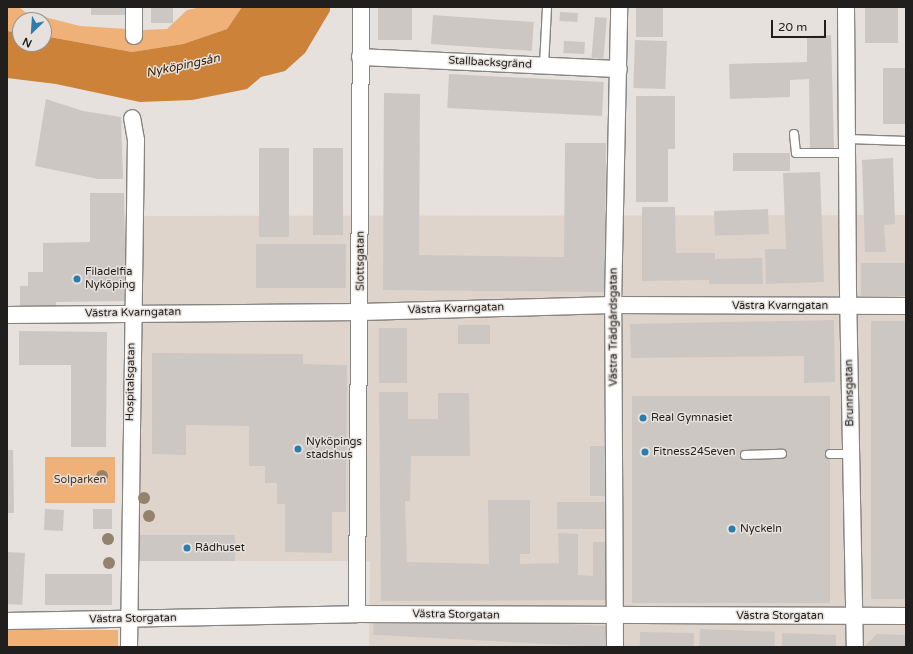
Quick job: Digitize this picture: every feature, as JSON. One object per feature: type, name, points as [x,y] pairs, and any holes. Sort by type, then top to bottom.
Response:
[{"type":"street","points":[[134,7],[134,36]]},
{"type":"street","name":"Slottsgatan","points":[[357,614],[357,514],[361,312],[361,7]]},
{"type":"street","name":"Västra Trädgårdsgatan","points":[[615,647],[613,305],[619,69],[619,7]]},
{"type":"street","name":"Brunnsgatan","points":[[846,7],[848,306],[855,647]]},
{"type":"street","name":"Stallbacksgränd","points":[[360,57],[619,69]]},
{"type":"street","name":"Hospitalsgatan","points":[[129,647],[132,315],[136,140],[132,118]]},
{"type":"street","name":"Västra Kvarngatan","points":[[7,315],[361,312],[613,305],[906,306]]},
{"type":"street","name":"Västra Storgatan","points":[[7,621],[129,620],[357,614],[906,616]]},
{"type":"lane","points":[[544,65],[547,7]]},
{"type":"lane","points":[[794,134],[796,153],[848,146],[906,141]]},
{"type":"lane","points":[[745,455],[782,454]]},
{"type":"lane","points":[[830,454],[851,454]]},
{"type":"shaded area","points":[[906,215],[906,647],[369,647],[370,561],[134,561],[127,216]]},
{"type":"green space","points":[[7,7],[19,7],[25,12],[12,12],[12,32],[7,31]]},
{"type":"green space","points":[[201,7],[242,7],[227,29],[183,44],[132,52],[52,37],[52,19],[80,26],[142,30],[167,29],[187,10]]},
{"type":"green space","name":"Solparken","points":[[45,457],[115,457],[115,503],[45,503]]},
{"type":"green space","points":[[7,630],[118,630],[118,647],[7,647]]},
{"type":"water","name":"Nyköpingsån","points":[[242,7],[330,7],[330,11],[305,53],[285,71],[261,77],[247,89],[192,100],[140,102],[56,84],[7,78],[7,31],[12,32],[12,52],[52,52],[52,37],[132,52],[183,44],[227,29]]},
{"type":"building","points":[[91,7],[125,7],[125,15],[91,15]]},
{"type":"building","points":[[151,7],[173,7],[173,23],[151,23]]},
{"type":"building","points":[[378,7],[412,7],[412,40],[378,40]]},
{"type":"building","points":[[636,7],[663,7],[663,37],[636,37]]},
{"type":"building","points":[[865,7],[898,7],[898,43],[865,43]]},
{"type":"building","points":[[560,12],[578,13],[578,22],[560,21]]},
{"type":"building","points":[[433,15],[534,22],[532,51],[431,44]]},
{"type":"building","points":[[595,17],[607,18],[603,59],[591,58]]},
{"type":"building","points":[[831,35],[834,148],[810,149],[809,79],[790,80],[790,97],[730,99],[729,64],[807,62],[807,36]]},
{"type":"building","points":[[635,40],[667,41],[665,89],[633,88]]},
{"type":"building","points":[[564,41],[585,42],[584,54],[563,53]]},
{"type":"building","points":[[883,68],[906,68],[906,124],[883,124]]},
{"type":"building","points":[[449,74],[604,82],[602,116],[447,108]]},
{"type":"building","points":[[384,93],[420,94],[419,255],[564,257],[565,143],[606,143],[605,292],[383,290]]},
{"type":"building","points":[[636,96],[675,96],[675,149],[668,149],[668,202],[636,202]]},
{"type":"building","points":[[46,99],[83,111],[121,117],[123,179],[98,179],[35,166]]},
{"type":"building","points":[[259,148],[289,148],[289,237],[259,237]]},
{"type":"building","points":[[313,148],[343,148],[343,235],[313,235]]},
{"type":"building","points":[[733,153],[790,153],[790,171],[733,171]]},
{"type":"building","points":[[893,158],[895,224],[884,225],[886,252],[865,252],[862,160]]},
{"type":"building","points":[[820,172],[824,282],[766,284],[765,249],[786,249],[783,173]]},
{"type":"building","name":"Filadelfia Nyköping","points":[[90,193],[124,193],[126,301],[56,302],[56,311],[20,312],[20,286],[28,286],[28,272],[43,272],[43,243],[90,242]]},
{"type":"building","points":[[642,207],[675,207],[676,253],[715,253],[715,259],[762,258],[763,284],[709,284],[709,280],[642,281]]},
{"type":"building","points":[[768,209],[769,234],[715,236],[714,211]]},
{"type":"building","points":[[256,244],[346,244],[346,288],[256,288]]},
{"type":"building","points":[[861,263],[906,263],[906,296],[861,296]]},
{"type":"building","points":[[834,320],[835,382],[804,383],[804,356],[631,358],[630,324]]},
{"type":"building","points":[[871,321],[906,321],[906,599],[871,599]]},
{"type":"building","points":[[458,325],[490,325],[490,344],[458,344]]},
{"type":"building","points":[[379,328],[407,328],[407,383],[379,383]]},
{"type":"building","points":[[19,331],[107,332],[106,447],[71,447],[71,365],[19,365]]},
{"type":"building","name":"Nyköpings stadshus","points":[[152,353],[303,354],[303,364],[347,365],[346,512],[332,512],[332,553],[285,552],[285,504],[277,504],[277,483],[265,483],[265,466],[249,466],[249,426],[186,425],[186,455],[152,454]]},
{"type":"building","points":[[379,392],[408,392],[408,419],[438,419],[438,393],[469,393],[470,456],[411,456],[410,501],[405,501],[407,562],[489,564],[488,500],[530,500],[530,554],[520,554],[520,564],[559,563],[558,533],[578,534],[578,575],[593,576],[593,542],[611,542],[611,600],[381,601]]},
{"type":"building","name":"Nyckeln","points":[[632,396],[830,396],[830,603],[632,603]]},
{"type":"building","points":[[590,446],[607,446],[607,496],[590,496]]},
{"type":"building","points":[[7,450],[13,450],[14,513],[7,513]]},
{"type":"building","points":[[557,502],[608,502],[608,529],[557,529]]},
{"type":"building","points":[[45,509],[64,510],[63,531],[44,530]]},
{"type":"building","points":[[93,509],[112,509],[112,529],[93,529]]},
{"type":"building","name":"Rådhuset","points":[[139,535],[235,535],[235,561],[139,561]]},
{"type":"building","points":[[7,552],[25,553],[22,605],[7,604]]},
{"type":"building","points":[[45,574],[112,574],[112,605],[45,605]]},
{"type":"building","points":[[374,614],[606,626],[605,647],[373,635]]},
{"type":"building","points":[[700,629],[775,632],[774,647],[699,647]]},
{"type":"building","points":[[640,632],[694,633],[694,647],[640,647]]},
{"type":"building","points":[[782,633],[836,635],[836,647],[782,647]]},
{"type":"building","points":[[877,634],[906,635],[906,647],[864,647]]},
{"type":"place","name":"Filadelfia Nyköping","points":[[77,279]]},
{"type":"place","name":"Real Gymnasiet","points":[[643,418]]},
{"type":"place","name":"Nyköpings stadshus","points":[[298,449]]},
{"type":"place","name":"Fitness24Seven","points":[[645,452]]},
{"type":"place","name":"Nyckeln","points":[[732,529]]},
{"type":"place","name":"Rådhuset","points":[[187,548]]}]
